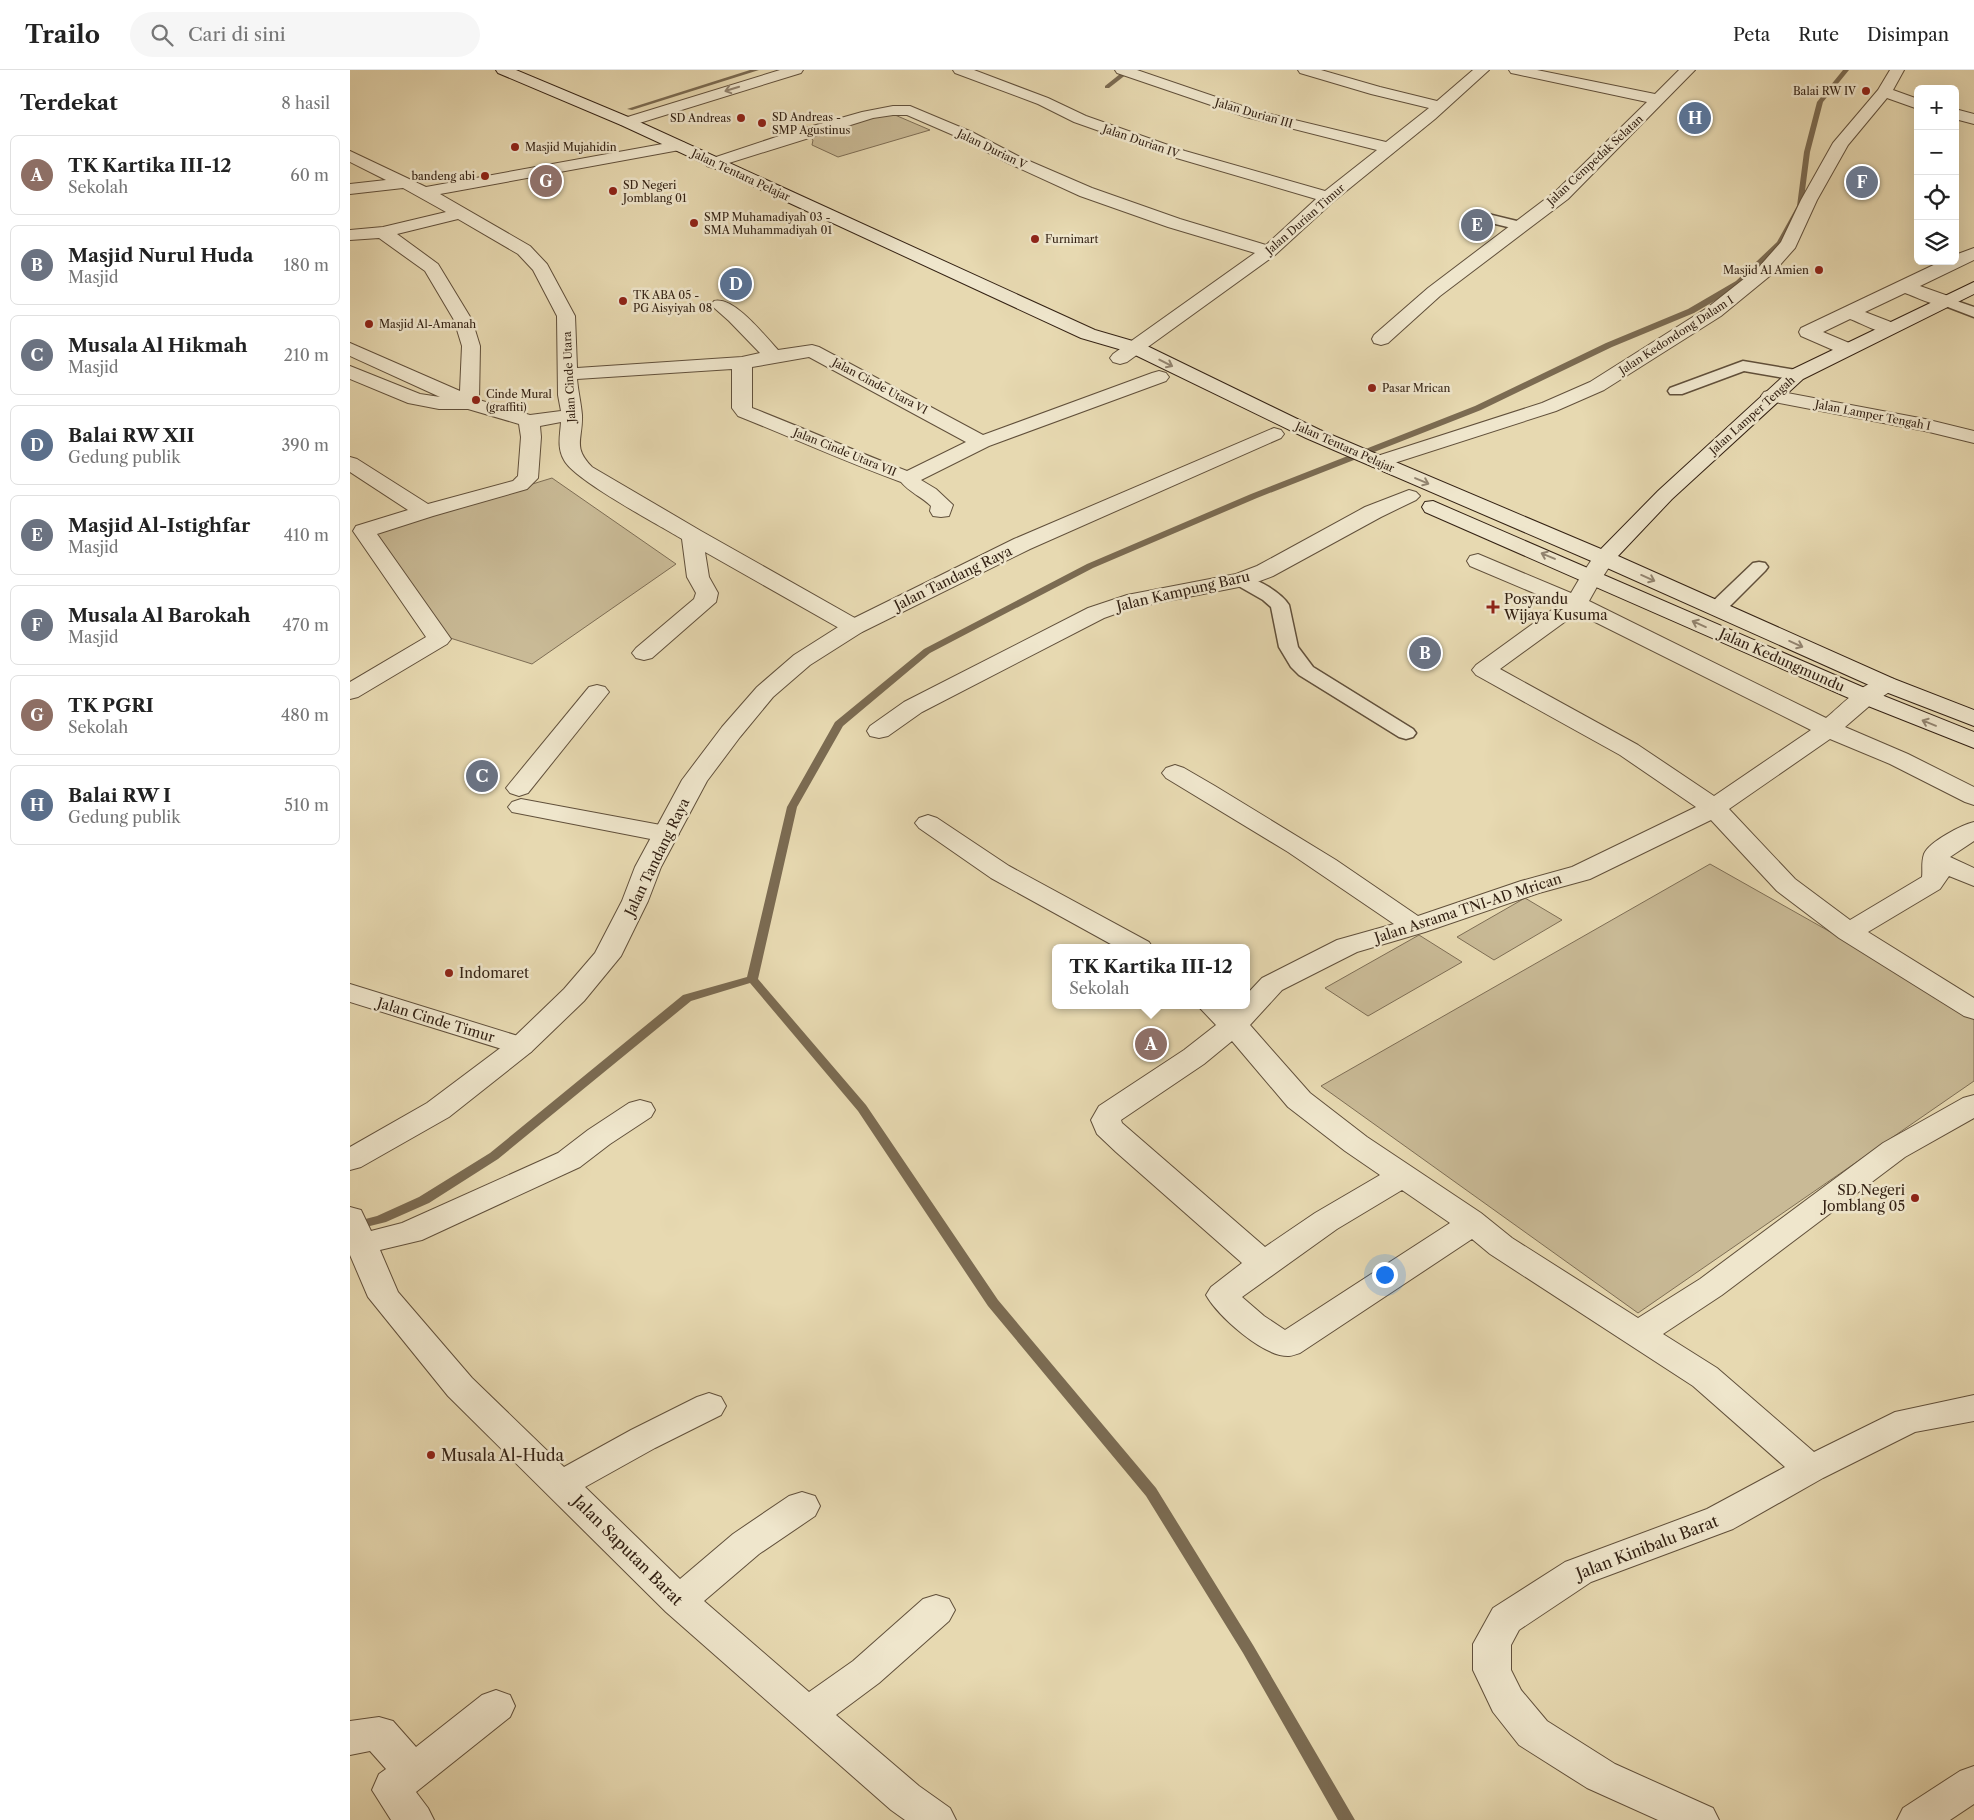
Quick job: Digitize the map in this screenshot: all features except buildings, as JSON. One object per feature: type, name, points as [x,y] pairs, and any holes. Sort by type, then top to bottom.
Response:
[{"type":"street","name":"Jalan Tentara Pelajar","points":[[503,70],[608,113],[713,163],[1088,334],[1306,440],[1366,463],[1598,567]]},
{"type":"street","points":[[608,113],[746,70]]},
{"type":"street","points":[[627,122],[796,70]]},
{"type":"street","name":"Jalan Durian IV","points":[[960,70],[1043,101],[1080,119],[1179,154],[1328,197]]},
{"type":"street","points":[[1305,70],[1376,91],[1439,106]]},
{"type":"street","name":"Jalan Durian Timur","points":[[1128,353],[1269,251],[1328,197],[1390,148],[1482,70]]},
{"type":"street","points":[[1516,70],[1659,100]]},
{"type":"street","name":"Jalan Cempedak Selatan","points":[[1381,339],[1434,292],[1562,195],[1688,70]]},
{"type":"street","name":"Jalan Kedondong Dalam I","points":[[1366,463],[1549,407],[1597,386],[1714,312],[1760,276],[1789,244],[1841,143],[1884,92],[1897,70]]},
{"type":"street","name":"Jalan Durian III","points":[[1127,72],[1252,114],[1390,148]]},
{"type":"street","points":[[1884,92],[1914,103]]},
{"type":"street","name":"Jalan Durian V","points":[[713,163],[805,132],[886,110],[902,110],[966,135],[1014,160],[1086,192],[1174,223],[1269,251]]},
{"type":"street","points":[[1959,115],[1974,119]]},
{"type":"street","points":[[424,192],[679,146]]},
{"type":"street","name":"Jalan Cinde Utara","points":[[350,156],[462,213],[524,250],[541,268],[566,316],[568,395],[572,415],[569,447],[574,460],[585,471],[693,536],[854,627]]},
{"type":"street","points":[[350,188],[405,183]]},
{"type":"street","points":[[350,235],[384,232],[462,213]]},
{"type":"street","points":[[384,232],[432,268],[463,320],[471,346],[469,403]]},
{"type":"street","points":[[1847,349],[1808,332],[1973,255]]},
{"type":"street","points":[[1904,286],[1945,301]]},
{"type":"street","name":"Jalan Lamper Tengah","points":[[1576,603],[1598,567],[1665,495],[1796,375],[1974,287]]},
{"type":"street","points":[[720,305],[736,318],[772,356]]},
{"type":"street","points":[[1850,312],[1889,328]]},
{"type":"street","points":[[350,349],[469,403],[529,421],[572,415]]},
{"type":"street","name":"Jalan Cinde Utara VI","points":[[567,374],[742,364],[772,356],[804,351],[816,352],[982,442]]},
{"type":"street","name":"Jalan Tentara Pelajar","points":[[1128,353],[1159,377],[1274,434],[1306,440]]},
{"type":"street","name":"Jalan Cinde Utara VII","points":[[742,364],[742,408],[745,412],[804,435],[854,458],[908,478],[982,442],[1159,377]]},
{"type":"street","points":[[350,372],[415,399],[439,403],[469,403]]},
{"type":"street","name":"Jalan Lamper Tengah I","points":[[1771,396],[1926,425],[1974,437]]},
{"type":"street","points":[[350,692],[439,639],[357,529],[520,485],[528,478],[531,437],[529,421]]},
{"type":"street","name":"Jalan Tandang Raya","points":[[350,1160],[438,1110],[521,1046],[547,1023],[607,956],[635,901],[648,867],[695,780],[731,732],[765,692],[802,660],[854,627],[1022,544],[1274,434]]},
{"type":"street","points":[[350,463],[425,511]]},
{"type":"street","name":"Jalan Tentara Pelajar","points":[[1366,463],[1410,496],[1598,567]]},
{"type":"street","points":[[908,478],[913,484],[929,493],[942,505],[941,511]]},
{"type":"street","name":"Jalan Kampung Baru","points":[[880,731],[913,707],[1096,614],[1127,602],[1241,580],[1265,571],[1374,512],[1410,496]]},
{"type":"street","points":[[644,653],[705,602],[707,592],[697,569],[693,536]]},
{"type":"street","points":[[1478,561],[1576,603],[1828,729],[1899,759],[1974,798]]},
{"type":"street","name":"Jalan Kedungmundu","points":[[1598,567],[1716,608],[1886,684],[1974,720]]},
{"type":"street","name":"Jalan Kedungmundu","points":[[1598,567],[1866,697],[1974,742]]},
{"type":"street","points":[[1576,603],[1484,670],[1629,750],[1714,808],[1786,885],[1849,932],[1974,1008]]},
{"type":"street","name":"Jalan Asrama TNI-AD Mrican","points":[[1250,1008],[1272,984],[1347,946],[1415,926],[1530,887],[1581,873],[1714,808],[1828,729],[1866,697],[1886,684]]},
{"type":"street","points":[[597,692],[520,797],[666,834]]},
{"type":"street","points":[[1175,773],[1352,880],[1415,926]]},
{"type":"street","points":[[928,823],[1000,872],[1132,944]]},
{"type":"street","points":[[1849,932],[1898,900],[1931,884],[1936,876],[1934,866],[1938,852],[1974,830]]},
{"type":"street","points":[[1936,860],[1974,878]]},
{"type":"street","name":"Jalan Cinde Timur","points":[[350,993],[521,1046]]},
{"type":"street","points":[[1216,1009],[1234,1025],[1299,1100],[1356,1144],[1470,1222],[1500,1246],[1705,1377],[1811,1469]]},
{"type":"street","name":"Jalan Asrama TNI-AD Mrican","points":[[1249,1009],[1234,1025],[1194,1057],[1110,1113],[1106,1120],[1108,1127],[1142,1160],[1211,1216],[1263,1264]]},
{"type":"street","points":[[1638,1334],[1711,1287],[1894,1150],[1974,1105]]},
{"type":"street","name":"Jalan Saputan Barat","points":[[640,1110],[599,1137],[569,1160],[542,1170],[411,1232],[356,1231],[384,1298],[460,1387],[562,1484],[679,1601],[905,1798],[936,1820]]},
{"type":"street","points":[[1403,1175],[1326,1221],[1263,1264],[1222,1296],[1246,1320],[1280,1342],[1288,1344],[1460,1233],[1470,1222]]},
{"type":"street","points":[[562,1484],[642,1439],[709,1406]]},
{"type":"street","name":"Jalan Kinibalu Barat","points":[[1699,1820],[1601,1776],[1533,1733],[1507,1701],[1492,1670],[1492,1644],[1506,1619],[1578,1572],[1720,1519],[1811,1469],[1907,1421],[1974,1408]]},
{"type":"street","points":[[679,1601],[746,1544],[802,1506]]},
{"type":"street","points":[[809,1713],[866,1672],[936,1610]]},
{"type":"street","points":[[414,1820],[392,1790],[393,1786],[478,1722],[496,1706]]},
{"type":"street","points":[[350,1738],[379,1733],[404,1763],[416,1770]]},
{"type":"street","points":[[1917,1820],[1974,1783]]},
{"type":"lane","points":[[1488,218],[1520,226]]},
{"type":"lane","points":[[1945,301],[1974,312]]},
{"type":"lane","points":[[1676,391],[1743,366],[1796,375]]},
{"type":"lane","points":[[1716,608],[1759,567]]},
{"type":"lane","points":[[1241,580],[1270,596],[1280,605],[1288,649],[1300,665],[1406,732]]},
{"type":"shaded area","points":[[888,112],[930,130],[838,157],[812,145],[813,140],[807,135]]},
{"type":"shaded area","points":[[552,478],[676,564],[532,664],[447,637],[376,532]]},
{"type":"shaded area","points":[[1710,864],[1974,1013],[1974,1081],[1638,1313],[1321,1086]]},
{"type":"shaded area","points":[[1525,898],[1562,920],[1494,960],[1457,937]]},
{"type":"shaded area","points":[[1419,935],[1462,962],[1368,1016],[1325,988]]},
{"type":"waterway","points":[[630,109],[756,70]]},
{"type":"waterway","points":[[1107,87],[1129,70]]},
{"type":"waterway","points":[[752,979],[792,807],[839,724],[927,651],[1090,566],[1254,496],[1478,408],[1609,345],[1691,311],[1739,283],[1780,243],[1800,206],[1807,152],[1820,102],[1846,70]]},
{"type":"waterway","points":[[350,1227],[381,1219],[424,1200],[494,1156],[687,998],[752,979]]},
{"type":"waterway","points":[[752,979],[862,1108],[993,1303],[1151,1492],[1248,1649],[1347,1820]]},
{"type":"place","name":"Balai RW IV","points":[[1866,91]]},
{"type":"place","name":"SD Andreas","points":[[741,118]]},
{"type":"place","name":"Balai RW I","points":[[1695,118]]},
{"type":"place","name":"SD Andreas - SMP Agustinus","points":[[762,123]]},
{"type":"place","name":"Masjid Mujahidin","points":[[515,147]]},
{"type":"place","name":"bandeng abi","points":[[485,176]]},
{"type":"place","name":"TK PGRI","points":[[546,181]]},
{"type":"place","name":"Musala Al Barokah","points":[[1862,182]]},
{"type":"place","name":"SD Negeri Jomblang 01","points":[[613,191]]},
{"type":"place","name":"SMP Muhamadiyah 03 - SMA Muhammadiyah 01","points":[[694,223]]},
{"type":"place","name":"Masjid Al-Istighfar","points":[[1477,225]]},
{"type":"place","name":"Furnimart","points":[[1035,239]]},
{"type":"place","name":"Masjid Al Amien","points":[[1819,270]]},
{"type":"place","name":"Balai RW XII","points":[[736,284]]},
{"type":"place","name":"TK ABA 05 - PG Aisyiyah 08","points":[[623,301]]},
{"type":"place","name":"Masjid Al-Amanah","points":[[369,324]]},
{"type":"place","name":"Pasar Mrican","points":[[1372,388]]},
{"type":"place","name":"Cinde Mural (graffiti)","points":[[476,400]]},
{"type":"place","name":"Posyandu Wijaya Kusuma","points":[[1493,607]]},
{"type":"place","name":"Masjid Nurul Huda","points":[[1425,653]]},
{"type":"place","name":"Musala Al Hikmah","points":[[482,776]]},
{"type":"place","name":"Indomaret","points":[[449,973]]},
{"type":"place","name":"TK Kartika III-12","points":[[1151,1044]]},
{"type":"place","name":"SD Negeri Jomblang 05","points":[[1915,1198]]},
{"type":"place","name":"Musala Al-Huda","points":[[431,1455]]}]
